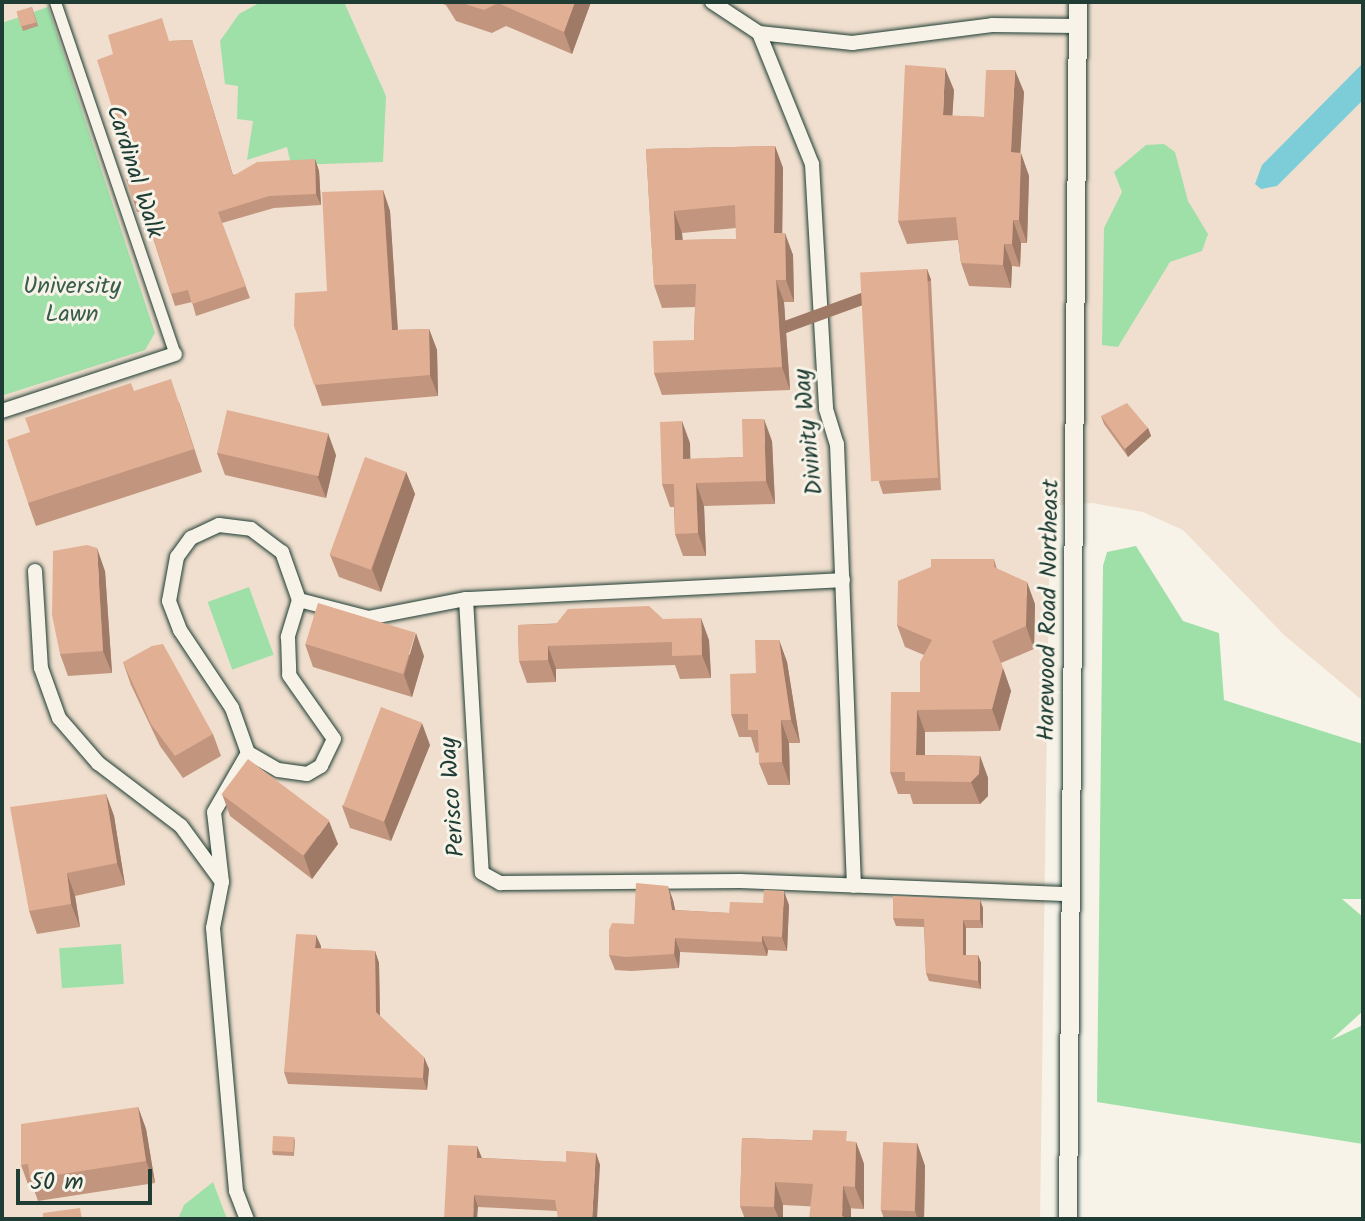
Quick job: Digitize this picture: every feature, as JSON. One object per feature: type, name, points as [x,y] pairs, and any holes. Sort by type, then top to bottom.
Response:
[{"type":"street","name":"Cardinal Walk","points":[[55,2],[175,354]]},
{"type":"street","points":[[712,2],[759,33],[852,43],[992,25],[1077,26]]},
{"type":"street","name":"Harewood Road Northeast","points":[[1068,1219],[1078,2]]},
{"type":"street","name":"Divinity Way","points":[[759,33],[812,164],[843,580],[854,886]]},
{"type":"street","points":[[2,411],[175,354]]},
{"type":"street","points":[[235,524],[267,536],[282,552],[299,600],[288,637],[289,675],[330,725],[332,751],[307,774],[278,770],[248,753],[232,708],[180,630],[170,573],[191,538],[235,524]]},
{"type":"street","points":[[35,571],[41,668],[59,718],[98,763],[181,826],[222,882]]},
{"type":"street","points":[[299,600],[368,618],[466,599],[843,580]]},
{"type":"street","name":"Perisco Way","points":[[466,599],[482,873],[500,883],[854,886],[1070,894]]},
{"type":"street","points":[[247,1219],[236,1191],[213,939],[222,882],[214,812],[248,753]]},
{"type":"shaded area","points":[[2,2],[1363,2],[1363,701],[1284,635],[1183,530],[1143,512],[1092,503],[1050,506],[1040,1219],[2,1219]]},
{"type":"green space","points":[[261,2],[344,2],[386,96],[383,162],[291,165],[287,147],[247,160],[253,121],[237,119],[238,86],[225,84],[220,41],[239,14]]},
{"type":"green space","name":"University Lawn","points":[[48,7],[155,333],[145,350],[4,395],[2,23]]},
{"type":"green space","points":[[1164,144],[1175,152],[1188,201],[1208,234],[1202,251],[1170,262],[1118,347],[1102,345],[1104,228],[1122,192],[1114,172],[1146,145]]},
{"type":"green space","points":[[1136,546],[1183,621],[1219,633],[1224,700],[1363,744],[1363,899],[1342,899],[1363,917],[1363,1011],[1331,1040],[1363,1025],[1363,1144],[1097,1102],[1103,566],[1107,552]]},
{"type":"green space","points":[[249,587],[274,655],[232,670],[208,602]]},
{"type":"green space","points":[[121,944],[124,984],[62,988],[59,948]]},
{"type":"green space","points":[[213,1182],[227,1219],[178,1219],[184,1205]]},
{"type":"water","points":[[1363,63],[1363,100],[1277,186],[1261,189],[1255,184],[1262,165]]},
{"type":"building","points":[[459,2],[575,2],[564,32],[498,3],[484,10]]},
{"type":"building","points":[[32,7],[36,22],[21,27],[17,11]]},
{"type":"building","points":[[162,18],[169,41],[192,40],[233,176],[257,162],[315,159],[316,194],[269,196],[218,212],[246,286],[192,304],[188,290],[171,294],[141,198],[133,201],[126,179],[134,177],[97,60],[113,54],[108,35]]},
{"type":"building","points":[[905,65],[945,68],[943,115],[984,117],[986,70],[1015,70],[1011,152],[1021,153],[1019,220],[1013,220],[1012,244],[1004,244],[1003,265],[961,263],[956,217],[898,221]]},
{"type":"building","points":[[775,146],[774,233],[785,233],[786,280],[776,280],[782,367],[654,373],[653,341],[694,340],[696,284],[654,285],[646,149]],"holes":[[[735,205],[736,239],[675,240],[674,211]]]},
{"type":"building","points":[[383,190],[392,330],[429,329],[430,375],[314,385],[294,325],[295,293],[327,291],[322,192]]},
{"type":"building","points":[[927,269],[938,478],[871,481],[860,273]]},
{"type":"building","points":[[171,379],[194,449],[28,503],[7,440],[30,432],[25,418],[131,383],[134,391]]},
{"type":"building","points":[[1127,403],[1148,428],[1125,449],[1101,416]]},
{"type":"building","points":[[227,410],[328,433],[318,476],[217,453]]},
{"type":"building","points":[[742,419],[764,419],[766,481],[696,483],[698,533],[675,534],[674,484],[662,484],[660,422],[682,421],[683,459],[743,457]]},
{"type":"building","points":[[365,457],[406,472],[371,570],[329,555]]},
{"type":"building","points":[[87,545],[97,548],[103,651],[60,654],[52,615],[53,551]]},
{"type":"building","points":[[931,559],[994,559],[994,567],[1027,582],[1026,626],[992,641],[1003,668],[992,709],[917,710],[916,755],[980,756],[979,774],[971,782],[905,781],[905,772],[890,772],[891,692],[920,692],[920,662],[932,640],[897,625],[898,581],[931,567]]},
{"type":"building","points":[[318,603],[416,633],[403,674],[305,644]]},
{"type":"building","points":[[649,606],[663,619],[701,618],[702,655],[672,656],[672,642],[548,646],[548,660],[519,661],[518,625],[556,624],[568,609]]},
{"type":"building","points":[[755,640],[779,640],[791,720],[781,720],[782,762],[759,763],[758,730],[748,730],[748,714],[731,714],[730,674],[756,673]]},
{"type":"building","points":[[163,644],[213,734],[175,756],[151,724],[123,662],[152,646]]},
{"type":"building","points":[[381,707],[422,723],[384,822],[343,806]]},
{"type":"building","points":[[248,759],[329,820],[303,856],[222,794]]},
{"type":"building","points":[[106,794],[117,863],[67,873],[71,904],[29,911],[10,807]]},
{"type":"building","points":[[636,883],[668,886],[672,910],[729,913],[730,902],[763,903],[764,890],[784,891],[782,937],[762,936],[762,942],[675,938],[674,954],[609,955],[612,923],[634,924]]},
{"type":"building","points":[[893,896],[980,900],[980,920],[963,920],[963,955],[978,955],[978,981],[926,973],[924,919],[893,918]]},
{"type":"building","points":[[296,934],[316,935],[315,948],[375,951],[376,1012],[424,1057],[423,1078],[284,1072]]},
{"type":"building","points":[[138,1107],[146,1161],[30,1179],[28,1164],[21,1165],[21,1124]]},
{"type":"building","points":[[813,1130],[847,1131],[846,1141],[856,1142],[855,1187],[843,1186],[842,1216],[849,1219],[809,1219],[813,1184],[775,1182],[774,1207],[740,1206],[742,1138],[812,1141]]},
{"type":"building","points":[[273,1136],[294,1137],[293,1152],[272,1151]]},
{"type":"building","points":[[883,1142],[917,1143],[915,1211],[881,1210]]},
{"type":"building","points":[[448,1145],[477,1146],[477,1158],[566,1162],[566,1151],[596,1153],[592,1219],[558,1219],[555,1200],[474,1195],[473,1219],[444,1219]]},
{"type":"building","points":[[80,1208],[82,1219],[43,1219],[43,1213]]}]
